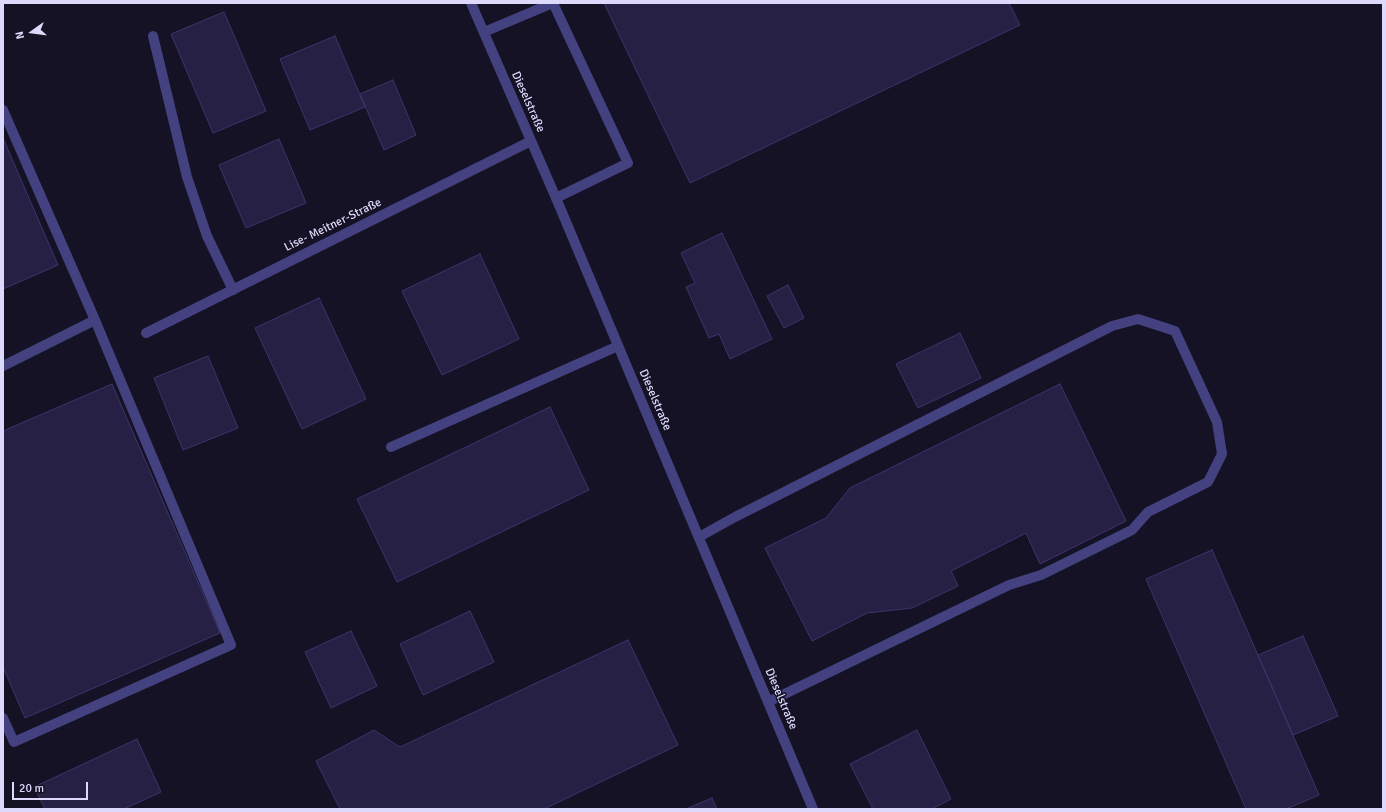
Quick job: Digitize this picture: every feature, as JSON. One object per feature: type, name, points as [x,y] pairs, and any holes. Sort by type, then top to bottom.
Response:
[{"type":"street","name":"Dieselstraße","points":[[471,3],[556,198],[813,809]]},
{"type":"street","points":[[484,32],[553,3],[628,163],[556,198]]},
{"type":"street","points":[[153,36],[187,177],[207,236],[233,290]]},
{"type":"street","points":[[3,110],[95,320],[231,645],[14,742],[3,718]]},
{"type":"street","name":"Lise- Meitner-Straße","points":[[146,333],[531,141]]},
{"type":"street","points":[[699,537],[735,517],[1112,326],[1138,319],[1175,331],[1217,422],[1222,454],[1208,482],[1148,512],[1132,530],[1041,575],[1008,585],[768,702]]},
{"type":"street","points":[[3,366],[95,320]]},
{"type":"street","points":[[391,447],[618,346]]},
{"type":"building","points":[[604,3],[1009,3],[1020,25],[690,183]]},
{"type":"building","points":[[224,12],[266,111],[213,133],[171,34]]},
{"type":"building","points":[[335,36],[365,107],[310,130],[280,59]]},
{"type":"building","points":[[393,80],[416,135],[384,150],[360,94]]},
{"type":"building","points":[[3,138],[58,265],[3,289]]},
{"type":"building","points":[[279,139],[306,203],[246,228],[219,165]]},
{"type":"building","points":[[722,233],[772,339],[730,359],[719,334],[709,338],[686,287],[695,283],[681,253]]},
{"type":"building","points":[[480,254],[519,339],[442,375],[402,291]]},
{"type":"building","points":[[788,285],[804,318],[784,328],[767,296]]},
{"type":"building","points":[[319,298],[366,399],[302,429],[255,328]]},
{"type":"building","points":[[960,333],[981,378],[918,408],[896,364]]},
{"type":"building","points":[[208,356],[238,428],[183,450],[154,378]]},
{"type":"building","points":[[112,384],[220,633],[25,718],[3,667],[3,431]]},
{"type":"building","points":[[1060,384],[1126,521],[1040,564],[1026,533],[951,571],[958,586],[912,608],[867,613],[812,641],[765,548],[826,518],[850,488]]},
{"type":"building","points":[[550,407],[589,490],[397,582],[357,499]]},
{"type":"building","points":[[1212,550],[1319,795],[1286,809],[1246,809],[1146,579]]},
{"type":"building","points":[[470,611],[494,662],[423,695],[400,644]]},
{"type":"building","points":[[351,631],[377,686],[331,708],[305,652]]},
{"type":"building","points":[[1303,636],[1338,716],[1293,735],[1258,655]]},
{"type":"building","points":[[628,640],[678,745],[544,809],[340,809],[316,761],[374,730],[400,747]]},
{"type":"building","points":[[917,730],[951,799],[932,809],[873,809],[850,764]]},
{"type":"building","points":[[137,739],[161,792],[124,809],[45,809],[34,787]]},
{"type":"building","points":[[712,798],[717,809],[686,809]]}]
